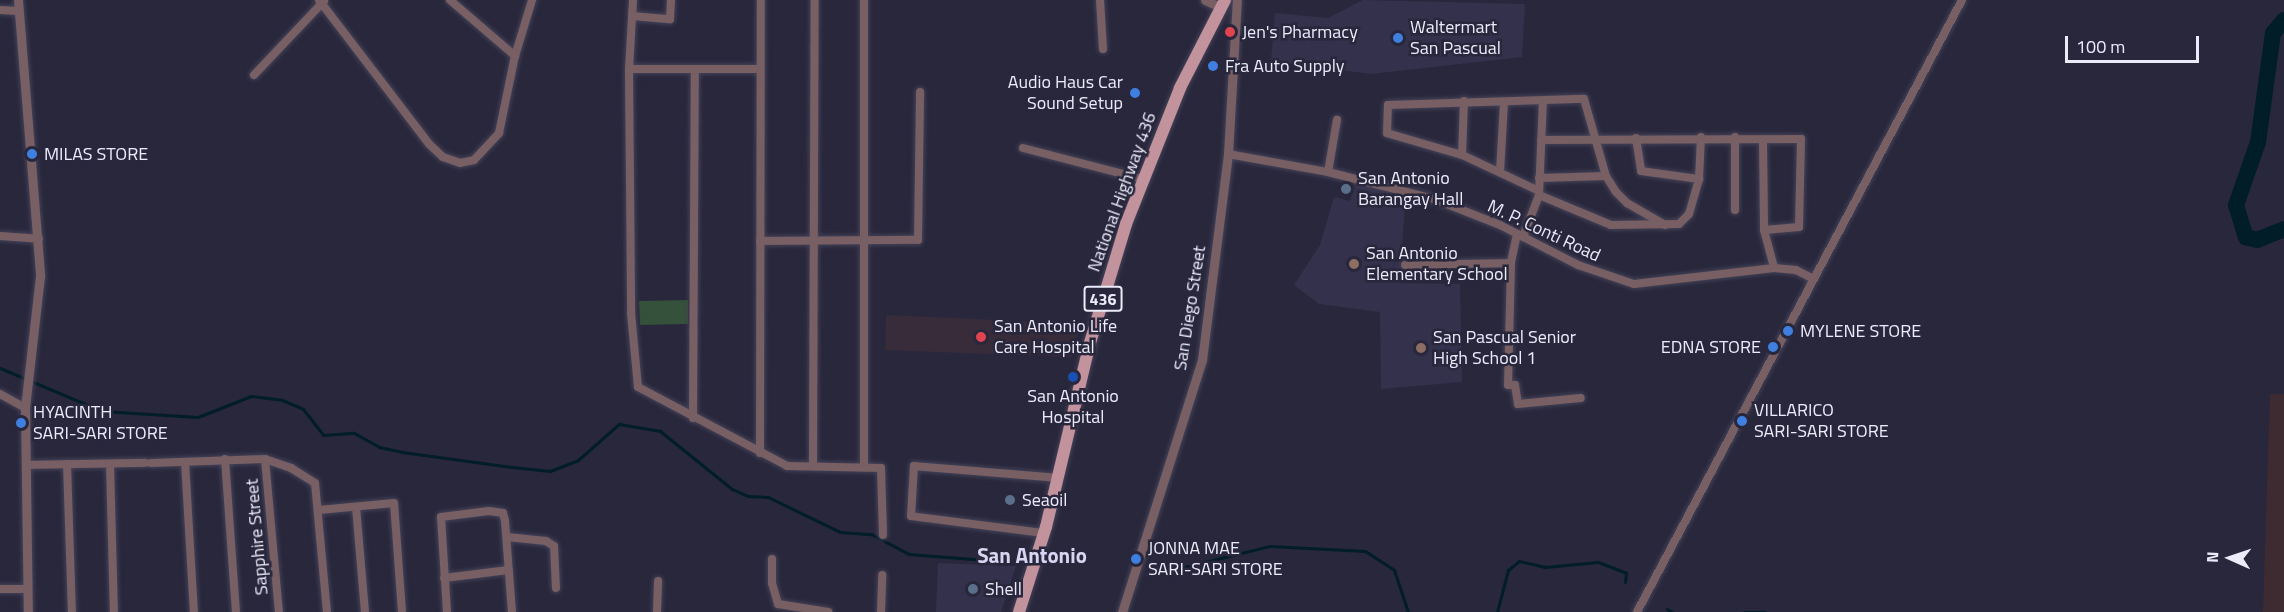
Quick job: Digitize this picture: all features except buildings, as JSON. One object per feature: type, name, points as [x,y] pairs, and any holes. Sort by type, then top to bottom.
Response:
[{"type":"main road","name":"National Highway 436","points":[[1018,612],[1059,478],[1089,346],[1143,179],[1180,88],[1223,4]]},
{"type":"street","points":[[18,0],[39,239],[40,276],[25,408],[28,612]]},
{"type":"street","points":[[450,0],[514,56]]},
{"type":"street","points":[[254,75],[322,1],[429,144],[443,157],[460,163],[474,160],[499,133],[514,56],[532,0]]},
{"type":"street","points":[[633,0],[629,69],[631,313],[638,387],[693,418],[787,465],[881,468],[883,535]]},
{"type":"street","points":[[632,16],[670,19],[672,0]]},
{"type":"street","points":[[760,453],[761,0]]},
{"type":"street","points":[[813,465],[815,0]]},
{"type":"street","points":[[864,0],[864,467]]},
{"type":"street","points":[[1100,0],[1103,49]]},
{"type":"street","points":[[1204,0],[1223,4]]},
{"type":"street","name":"San Diego Street","points":[[1122,612],[1202,360],[1228,153],[1238,0]]},
{"type":"street","points":[[1636,612],[1962,0]]},
{"type":"street","points":[[0,10],[20,11]]},
{"type":"street","points":[[629,69],[760,69]]},
{"type":"street","points":[[693,418],[695,69]]},
{"type":"street","points":[[760,241],[918,240],[920,92]]},
{"type":"street","points":[[1665,225],[1627,203],[1606,176],[1584,99],[1388,105],[1387,132],[1462,155],[1611,225],[1665,225],[1685,220],[1699,179],[1701,137]]},
{"type":"street","points":[[1462,155],[1464,101]]},
{"type":"street","points":[[1543,101],[1539,193],[1520,235],[1511,263],[1508,385],[1515,385],[1518,404],[1581,398]]},
{"type":"street","points":[[1500,172],[1504,102]]},
{"type":"street","points":[[1328,172],[1337,120]]},
{"type":"street","points":[[1541,140],[1735,137],[1763,142],[1801,139],[1800,227],[1764,230]]},
{"type":"street","points":[[1735,137],[1735,210]]},
{"type":"street","points":[[1636,138],[1641,171],[1699,179]]},
{"type":"street","points":[[1763,142],[1764,230],[1774,268]]},
{"type":"street","points":[[1023,148],[1143,179]]},
{"type":"street","name":"M. P. Conti Road","points":[[1228,153],[1328,172],[1434,199],[1520,235],[1578,265],[1634,284],[1774,268],[1796,270],[1814,279]]},
{"type":"street","points":[[1539,178],[1606,176]]},
{"type":"street","points":[[0,236],[39,239]]},
{"type":"street","points":[[1405,265],[1511,263]]},
{"type":"street","points":[[0,394],[25,408]]},
{"type":"street","points":[[225,459],[236,612]]},
{"type":"street","points":[[26,465],[265,459],[291,468],[315,483],[327,612]]},
{"type":"street","name":"Sapphire Street","points":[[265,459],[279,612]]},
{"type":"street","points":[[185,462],[194,612]]},
{"type":"street","points":[[67,464],[72,612]]},
{"type":"street","points":[[110,464],[114,612]]},
{"type":"street","points":[[1043,533],[911,516],[914,466],[1059,478]]},
{"type":"street","points":[[318,510],[394,503],[402,612]]},
{"type":"street","points":[[356,507],[365,612]]},
{"type":"street","points":[[447,612],[441,517],[503,513],[507,537],[512,612]]},
{"type":"street","points":[[507,537],[546,541],[554,546],[556,588]]},
{"type":"street","points":[[772,560],[772,583],[778,604],[828,612]]},
{"type":"street","points":[[444,578],[509,570]]},
{"type":"street","points":[[881,612],[882,574]]},
{"type":"street","points":[[657,612],[658,581]]},
{"type":"street","points":[[0,589],[28,589]]},
{"type":"shaded area","name":"Waltermart San Pascual","points":[[1363,0],[1525,4],[1522,57],[1371,74],[1271,61],[1275,13],[1328,18]]},
{"type":"shaded area","points":[[1356,181],[1406,195],[1399,283],[1460,284],[1462,382],[1381,389],[1380,312],[1319,304],[1294,285],[1320,245],[1334,197],[1350,201]]},
{"type":"shaded area","name":"San Antonio Life Care Hospital","points":[[886,315],[1080,324],[1072,357],[885,350]]},
{"type":"shaded area","points":[[2270,394],[2284,394],[2284,612],[2263,612]]},
{"type":"shaded area","name":"Shell","points":[[938,563],[1016,566],[1001,612],[936,612]]},
{"type":"green space","points":[[688,300],[688,324],[640,325],[639,301]]},
{"type":"waterway","points":[[2284,20],[2273,33],[2258,142],[2236,205],[2246,237],[2257,240],[2284,229]]},
{"type":"waterway","points":[[0,368],[102,411],[198,417],[251,396],[282,400],[303,409],[323,435],[354,433],[379,447],[402,452],[550,471],[578,460],[619,424],[660,431],[732,489],[748,496],[768,497],[840,532],[871,534],[909,554],[1011,562]]},
{"type":"waterway","points":[[1154,565],[1172,570],[1270,546],[1365,551],[1394,570],[1408,612]]},
{"type":"waterway","points":[[1497,612],[1508,570],[1519,561],[1545,567],[1598,562],[1626,573],[1625,582]]},
{"type":"waterway","points":[[1667,609],[1672,612]]},
{"type":"waterway","points":[[1744,612],[1765,612]]},
{"type":"place","name":"Jen's Pharmacy","points":[[1230,32]]},
{"type":"place","name":"Waltermart San Pascual","points":[[1398,38]]},
{"type":"place","name":"Fra Auto Supply","points":[[1213,66]]},
{"type":"place","name":"Audio Haus Car Sound Setup","points":[[1135,93]]},
{"type":"place","name":"MILAS STORE","points":[[32,154]]},
{"type":"place","name":"San Antonio Barangay Hall","points":[[1346,189]]},
{"type":"place","name":"San Antonio Elementary School","points":[[1354,264]]},
{"type":"place","name":"MYLENE STORE","points":[[1788,331]]},
{"type":"place","name":"San Antonio Life Care Hospital","points":[[981,337]]},
{"type":"place","name":"EDNA STORE","points":[[1773,347]]},
{"type":"place","name":"San Pascual Senior High School 1","points":[[1421,348]]},
{"type":"place","name":"San Antonio Hospital","points":[[1073,377]]},
{"type":"place","name":"VILLARICO SARI-SARI STORE","points":[[1742,421]]},
{"type":"place","name":"HYACINTH SARI-SARI STORE","points":[[21,423]]},
{"type":"place","name":"Seaoil","points":[[1010,500]]},
{"type":"place","name":"JONNA MAE SARI-SARI STORE","points":[[1136,559]]},
{"type":"place","name":"Shell","points":[[973,589]]},
{"type":"district","name":"San Antonio","points":[[1032,555]]}]
